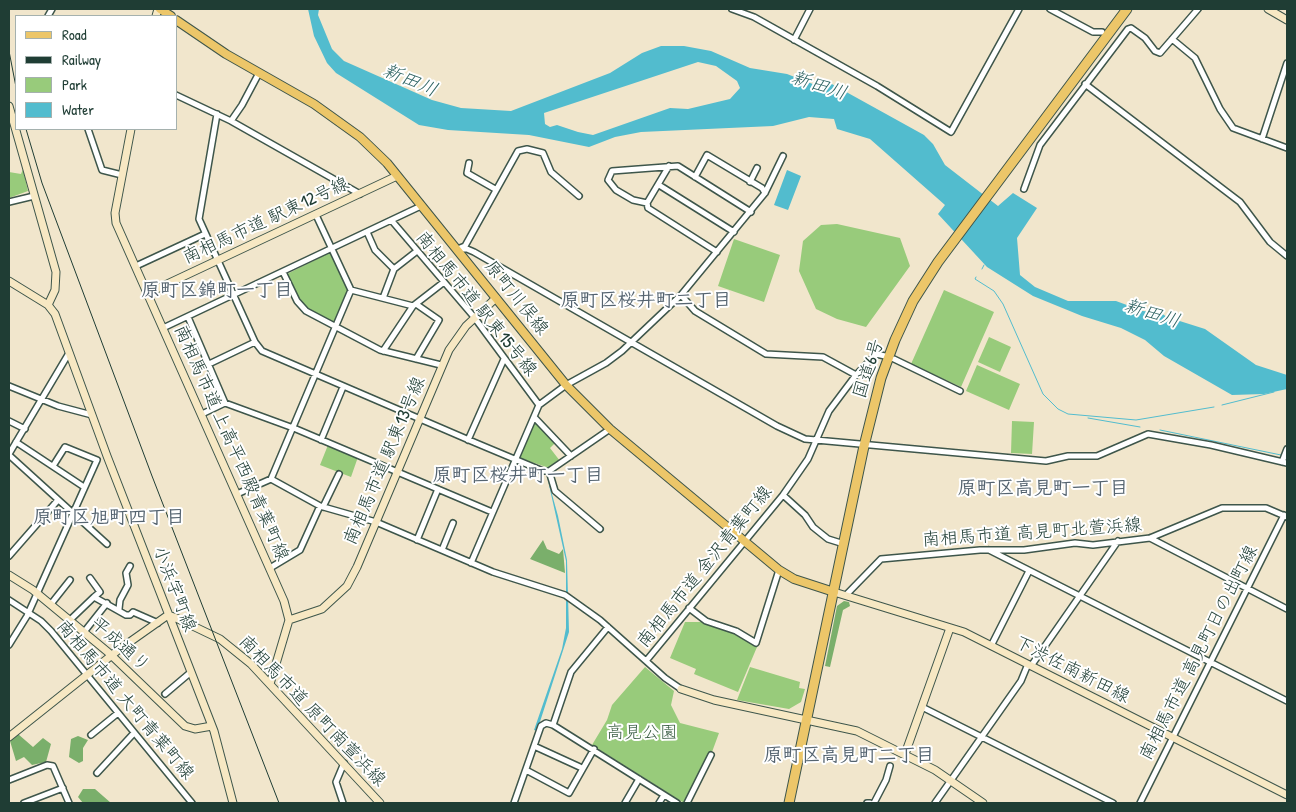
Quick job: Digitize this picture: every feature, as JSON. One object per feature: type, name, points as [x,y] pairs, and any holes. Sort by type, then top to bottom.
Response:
[{"type":"highway","name":"国道6号","points":[[789,803],[864,446],[881,378],[894,340],[917,294],[950,245],[1127,9]]},
{"type":"main road","name":"原町川俣線","points":[[178,21],[314,104],[345,125],[372,148],[457,249],[566,385],[610,429],[778,570],[794,579],[834,592]]},
{"type":"street","points":[[732,9],[754,17],[895,96],[951,132],[1020,9]]},
{"type":"street","points":[[794,40],[810,9]]},
{"type":"street","points":[[1050,9],[1093,32],[1102,32]]},
{"type":"street","points":[[1024,189],[1040,145],[1115,41],[1131,28],[1145,38],[1159,53],[1164,50],[1198,9]]},
{"type":"street","points":[[1268,9],[1287,20]]},
{"type":"street","points":[[1172,39],[1195,58],[1213,96],[1232,126],[1262,140],[1287,148]]},
{"type":"street","points":[[1262,140],[1287,63]]},
{"type":"street","points":[[231,121],[242,105],[259,72]]},
{"type":"street","points":[[1085,84],[1240,202],[1270,242],[1287,256]]},
{"type":"street","points":[[178,96],[231,121],[360,194]]},
{"type":"street","points":[[9,106],[13,133],[34,196],[56,278],[56,290],[48,305],[9,281]]},
{"type":"street","points":[[217,114],[199,214],[205,234],[255,342],[271,356],[546,472],[610,429]]},
{"type":"street","points":[[88,130],[102,170],[122,175]]},
{"type":"street","name":"南相馬市道 上高平西殿青葉町線","points":[[131,130],[122,175],[116,223],[270,568],[284,601],[289,620]]},
{"type":"street","points":[[457,249],[465,246],[512,158],[518,151],[527,149],[543,153],[551,172],[580,196]]},
{"type":"street","points":[[695,177],[708,155],[762,188],[765,193]]},
{"type":"street","points":[[471,563],[539,405],[566,385],[606,363],[681,295],[765,193],[783,156]]},
{"type":"street","points":[[469,163],[466,173],[495,189]]},
{"type":"street","points":[[647,203],[669,166]]},
{"type":"street","points":[[717,252],[652,212],[647,203],[624,196],[616,190],[608,180],[612,171],[678,166],[751,212]]},
{"type":"street","points":[[750,182],[756,168]]},
{"type":"street","name":"南相馬市道 駅東12号線","points":[[148,293],[397,176]]},
{"type":"street","points":[[659,185],[734,232]]},
{"type":"street","points":[[9,202],[34,196]]},
{"type":"street","points":[[163,328],[421,206]]},
{"type":"street","points":[[237,494],[271,479],[351,290],[316,215]]},
{"type":"street","name":"南相馬市道 駅東15号線","points":[[392,221],[474,317],[539,405]]},
{"type":"street","points":[[367,232],[375,250],[394,269]]},
{"type":"street","points":[[136,266],[205,234]]},
{"type":"street","points":[[457,249],[467,249],[474,252],[793,435],[816,441],[1046,461],[1068,456],[1082,458],[1097,456],[1148,434],[1284,461],[1287,450]]},
{"type":"street","points":[[383,298],[394,269],[417,251]]},
{"type":"street","points":[[283,272],[299,304],[306,311],[337,325],[383,351],[441,365]]},
{"type":"street","points":[[383,351],[414,305],[444,282]]},
{"type":"street","points":[[351,290],[414,305],[439,320],[416,359]]},
{"type":"street","points":[[681,295],[695,310],[766,354],[823,357],[856,375]]},
{"type":"street","name":"南相馬市道 駅東13号線","points":[[289,620],[322,608],[343,591],[354,574],[441,365],[457,337],[474,317],[496,298]]},
{"type":"street","name":"小浜字町線","points":[[48,305],[55,314],[107,456],[212,726],[222,755],[233,803]]},
{"type":"street","points":[[188,317],[225,403]]},
{"type":"street","points":[[209,364],[255,342]]},
{"type":"street","points":[[69,353],[9,455],[107,544]]},
{"type":"street","name":"南相馬市道 金沢青葉町線","points":[[271,479],[322,507],[376,522],[471,563],[568,596],[608,627],[646,661],[783,495],[808,459],[829,411],[856,375],[876,354],[885,356]]},
{"type":"street","points":[[468,440],[504,359]]},
{"type":"street","points":[[896,360],[960,391]]},
{"type":"street","points":[[9,386],[42,400],[92,415]]},
{"type":"street","points":[[321,440],[343,387]]},
{"type":"street","points":[[202,414],[225,403],[293,428],[492,512]]},
{"type":"street","points":[[534,417],[571,456]]},
{"type":"street","points":[[9,421],[25,429]]},
{"type":"street","points":[[16,442],[84,487]]},
{"type":"street","points":[[54,466],[65,447],[97,460]]},
{"type":"street","points":[[9,645],[28,613],[97,460],[107,456]]},
{"type":"street","points":[[549,471],[555,491],[600,529]]},
{"type":"street","points":[[270,568],[300,550],[340,474]]},
{"type":"street","points":[[417,540],[438,489]]},
{"type":"street","points":[[783,495],[805,515],[813,527],[828,539],[844,544]]},
{"type":"street","points":[[9,556],[58,500]]},
{"type":"street","name":"南相馬市道 高見町北萱浜線","points":[[846,595],[881,559],[989,550],[1024,550],[1075,543],[1093,545],[1150,538],[1222,508],[1259,508],[1285,516]]},
{"type":"street","name":"南相馬市道 高見町日の出町線","points":[[1140,803],[1285,516]]},
{"type":"street","points":[[442,550],[453,523]]},
{"type":"street","points":[[1150,538],[1287,609]]},
{"type":"street","points":[[935,803],[982,737],[1029,665],[1118,541]]},
{"type":"street","points":[[989,550],[1287,701]]},
{"type":"street","points":[[119,609],[120,600],[128,585],[126,573],[130,566]]},
{"type":"street","points":[[689,608],[706,622],[736,631],[756,643],[778,570]]},
{"type":"street","points":[[991,646],[1029,571]]},
{"type":"street","name":"平成通り","points":[[9,575],[51,604],[112,655],[185,726],[195,729],[212,726]]},
{"type":"street","points":[[70,620],[77,611],[100,592],[90,578]]},
{"type":"street","points":[[51,604],[70,580]]},
{"type":"street","name":"下渋佐南新田線","points":[[834,592],[950,628],[991,646],[1287,795]]},
{"type":"street","points":[[94,597],[119,609],[126,615],[130,615],[133,612],[158,623]]},
{"type":"street","name":"南相馬市道 大町青葉町線","points":[[9,600],[43,624],[88,675],[192,803]]},
{"type":"street","points":[[84,632],[107,603]]},
{"type":"street","points":[[9,737],[112,655],[168,615]]},
{"type":"street","name":"南相馬市道 原町南萱浜線","points":[[168,615],[181,619],[224,642],[270,684],[380,803]]},
{"type":"street","points":[[270,684],[289,620]]},
{"type":"street","points":[[554,724],[571,672],[608,627]]},
{"type":"street","points":[[905,754],[950,628]]},
{"type":"street","points":[[646,661],[681,689],[714,700],[857,731],[905,754],[952,780],[983,803]]},
{"type":"street","points":[[165,694],[191,672]]},
{"type":"street","points":[[922,707],[1113,803]]},
{"type":"street","points":[[91,735],[118,713]]},
{"type":"street","points":[[514,803],[541,726],[546,723],[554,724],[677,803]]},
{"type":"street","points":[[97,773],[134,733]]},
{"type":"street","points":[[534,746],[582,768]]},
{"type":"street","points":[[526,770],[569,793],[594,749]]},
{"type":"street","points":[[686,803],[711,755]]},
{"type":"street","points":[[343,803],[336,782],[344,764]]},
{"type":"street","points":[[9,780],[50,765],[53,766],[68,803]]},
{"type":"street","points":[[870,803],[886,780],[890,766]]},
{"type":"street","points":[[625,803],[639,779]]},
{"type":"street","points":[[24,803],[63,788]]},
{"type":"street","points":[[659,803],[664,795]]},
{"type":"green space","points":[[23,169],[28,191],[9,198],[9,172],[21,174]]},
{"type":"green space","points":[[837,224],[900,238],[910,266],[866,327],[837,319],[816,309],[799,271],[803,241],[821,225]]},
{"type":"green space","points":[[734,239],[780,255],[764,302],[718,286]]},
{"type":"green space","points":[[331,252],[349,291],[334,322],[306,308],[297,295],[287,274]]},
{"type":"green space","points":[[944,290],[994,312],[961,387],[911,364]]},
{"type":"green space","points":[[989,337],[1011,347],[1000,372],[978,362]]},
{"type":"green space","points":[[977,365],[1020,384],[1009,410],[966,391]]},
{"type":"green space","points":[[1012,421],[1034,422],[1032,454],[1011,453]]},
{"type":"green space","points":[[534,422],[555,443],[550,448],[560,461],[549,468],[520,458]]},
{"type":"green space","points":[[328,445],[358,457],[351,477],[320,465]]},
{"type":"green space","points":[[543,540],[547,549],[559,554],[563,549],[565,573],[530,559]]},
{"type":"green space","points":[[844,601],[849,602],[850,606],[843,610],[830,667],[825,666],[837,606]]},
{"type":"green space","points":[[685,622],[704,622],[725,629],[757,647],[738,692],[694,674],[696,669],[670,658]]},
{"type":"green space","name":"高見公園","points":[[645,667],[674,691],[671,705],[680,723],[719,733],[712,752],[684,803],[592,745],[607,720],[612,705]]},
{"type":"green space","points":[[750,667],[800,682],[799,688],[805,689],[801,702],[789,709],[737,700]]},
{"type":"green space","points":[[18,734],[33,747],[43,738],[51,744],[46,762],[32,765],[24,757],[16,761],[10,741]]},
{"type":"green space","points":[[78,736],[88,740],[83,748],[83,761],[79,763],[69,757],[71,739]]},
{"type":"green space","points":[[83,789],[95,789],[111,803],[83,803],[78,797]]},
{"type":"water","name":"新田川","points":[[308,9],[319,9],[318,15],[332,49],[344,61],[432,100],[461,108],[511,111],[610,73],[642,53],[661,46],[684,46],[711,51],[750,68],[787,74],[823,88],[830,83],[924,135],[933,144],[945,165],[998,206],[1013,193],[1037,208],[1017,238],[1020,275],[1035,287],[1068,301],[1116,301],[1143,311],[1161,313],[1167,317],[1205,329],[1256,365],[1287,375],[1287,389],[1264,394],[1232,395],[1164,356],[1145,340],[1121,328],[1082,316],[1033,296],[987,267],[938,214],[945,205],[870,139],[837,129],[834,119],[809,117],[773,126],[641,132],[615,137],[589,147],[529,135],[448,130],[419,125],[336,73],[327,63],[314,36]],"holes":[[[698,62],[716,66],[737,81],[740,88],[730,99],[688,109],[670,108],[593,135],[557,125],[550,127],[545,124],[544,113]]]},
{"type":"water","points":[[787,170],[801,176],[788,210],[774,205]]},
{"type":"water","points":[[547,476],[567,560],[569,632],[537,731],[534,730],[562,649],[566,628],[566,561]]},
{"type":"waterway","points":[[982,269],[984,265]]},
{"type":"waterway","points":[[976,277],[975,279],[994,291],[1003,304],[1043,394],[1058,409],[1068,414],[1136,420],[1214,407]]},
{"type":"waterway","points":[[1222,405],[1274,392]]},
{"type":"waterway","points":[[1088,418],[1140,427]]},
{"type":"waterway","points":[[1160,430],[1281,455]]},
{"type":"railway","points":[[9,51],[15,82]]},
{"type":"railway","points":[[26,130],[42,183],[152,476],[279,803]]},
{"type":"district","name":"原町区錦町一丁目","points":[[217,291]]},
{"type":"district","name":"原町区桜井町二丁目","points":[[646,301]]},
{"type":"district","name":"原町区桜井町一丁目","points":[[518,476]]},
{"type":"district","name":"原町区高見町一丁目","points":[[1043,489]]},
{"type":"district","name":"原町区旭町四丁目","points":[[109,518]]},
{"type":"district","name":"原町区高見町二丁目","points":[[849,756]]}]
